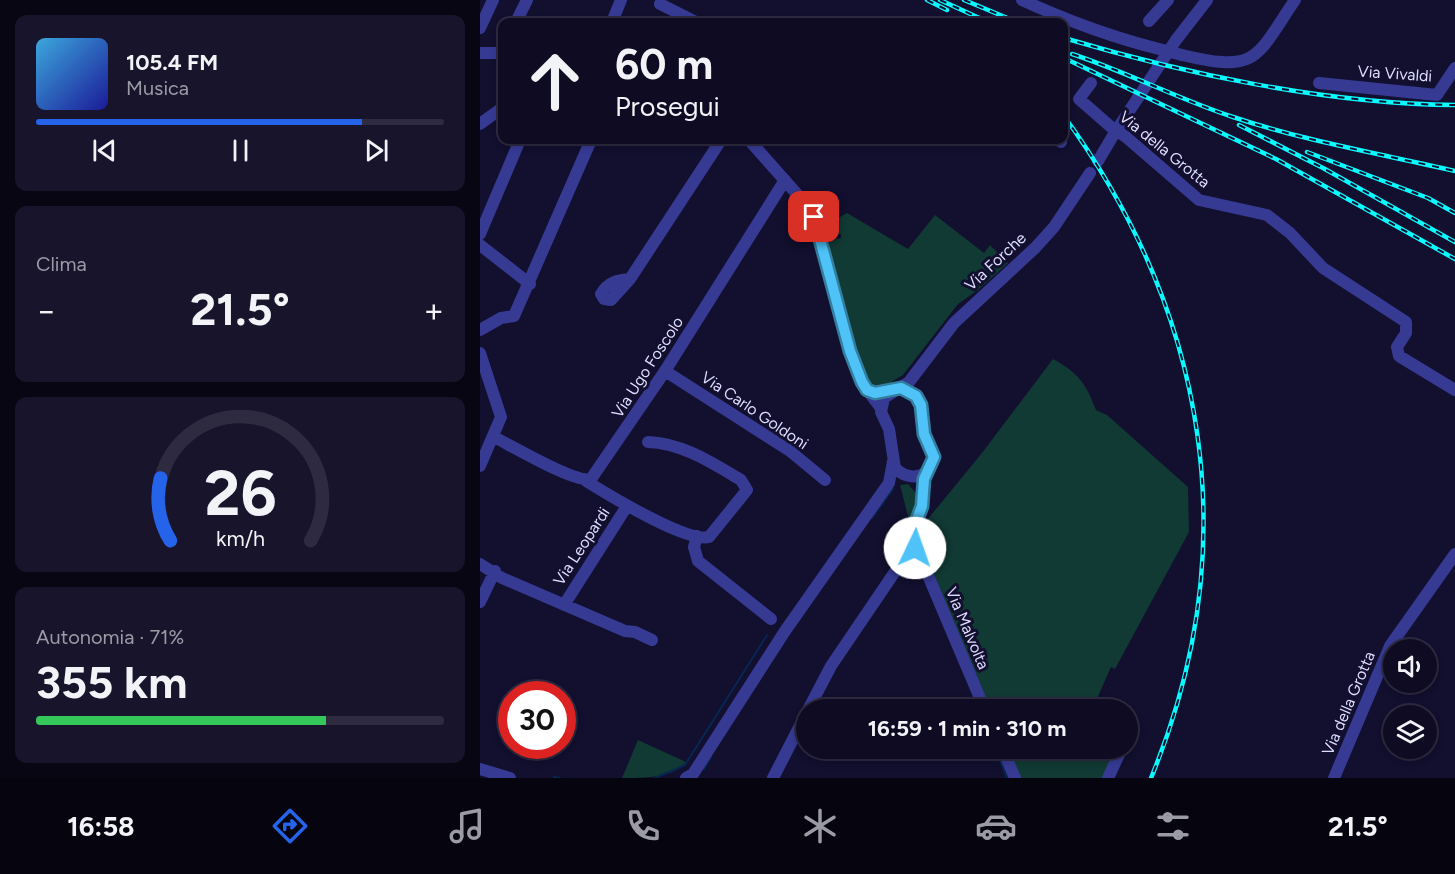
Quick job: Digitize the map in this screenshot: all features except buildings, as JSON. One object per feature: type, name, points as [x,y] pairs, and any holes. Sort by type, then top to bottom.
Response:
[{"type":"street","points":[[480,28],[493,0]]},
{"type":"street","points":[[518,18],[527,0]]},
{"type":"street","points":[[614,18],[621,0]]},
{"type":"street","points":[[1022,0],[1061,18]]},
{"type":"street","points":[[1149,21],[1168,0]]},
{"type":"street","points":[[1098,161],[1176,40],[1207,0]]},
{"type":"street","points":[[1068,21],[1121,40],[1182,55],[1222,64],[1240,63],[1261,50],[1295,0]]},
{"type":"street","points":[[660,4],[688,18]]},
{"type":"street","points":[[480,53],[498,53]]},
{"type":"street","name":"Via Vivaldi","points":[[1319,83],[1437,95],[1455,68]]},
{"type":"street","name":"Via della Grotta","points":[[1092,83],[1079,99],[1117,132],[1199,200],[1261,212],[1276,220],[1323,268],[1400,316],[1406,322],[1407,327],[1397,348],[1399,356],[1455,390]]},
{"type":"street","points":[[480,124],[498,111]]},
{"type":"street","points":[[480,234],[518,144]]},
{"type":"street","points":[[480,330],[501,318],[514,316],[530,284],[589,144]]},
{"type":"street","points":[[630,279],[718,144]]},
{"type":"street","points":[[690,777],[785,631],[889,483],[893,462],[891,437],[881,408],[867,390],[850,351],[817,224],[804,202],[753,144]]},
{"type":"street","name":"Via Forche","points":[[881,408],[882,401],[909,382],[954,323],[1035,248],[1053,227],[1090,172]]},
{"type":"street","name":"Via Ugo Foscolo","points":[[586,481],[595,476],[785,180]]},
{"type":"street","points":[[480,245],[530,284]]},
{"type":"street","points":[[480,353],[501,417],[480,466]]},
{"type":"street","name":"Via Carlo Goldoni","points":[[664,370],[790,451],[825,480]]},
{"type":"street","points":[[916,396],[915,386],[919,370]]},
{"type":"street","points":[[867,390],[875,393],[908,390],[916,396]]},
{"type":"street","name":"Via Malvolta","points":[[916,396],[921,405],[924,434],[933,453],[933,461],[927,471],[922,490],[922,506],[913,530],[915,548],[980,699]]},
{"type":"street","points":[[494,437],[569,475],[586,481],[627,506],[697,536],[709,537],[747,489],[746,485],[702,458],[665,444],[648,442]]},
{"type":"street","points":[[893,462],[898,471],[922,490]]},
{"type":"street","points":[[889,483],[907,476],[918,477],[927,471]]},
{"type":"street","name":"Via Leopardi","points":[[566,602],[627,506]]},
{"type":"street","points":[[697,536],[694,547],[698,561],[771,619]]},
{"type":"street","points":[[814,699],[831,666],[909,551],[915,548]]},
{"type":"street","name":"Via della Grotta","points":[[1334,778],[1390,646],[1455,554]]},
{"type":"street","name":"Via Leopardi","points":[[480,564],[495,571],[502,578],[566,602],[625,631],[634,632],[652,640]]},
{"type":"street","points":[[480,602],[495,571]]},
{"type":"street","points":[[773,778],[796,734]]},
{"type":"street","points":[[1007,759],[1015,778]]},
{"type":"street","points":[[1108,778],[1117,759]]},
{"type":"street","points":[[480,769],[510,778]]},
{"type":"green space","points":[[847,213],[908,249],[935,215],[984,253],[990,245],[1008,263],[978,290],[958,304],[903,375],[880,389],[861,375],[828,244],[832,240],[841,238],[841,234],[828,236],[826,232],[838,218]]},
{"type":"green space","points":[[1053,359],[1069,369],[1080,380],[1089,393],[1096,410],[1107,415],[1188,487],[1189,532],[1115,669],[1111,667],[1097,699],[987,699],[941,594],[918,531],[982,453]]},
{"type":"green space","points":[[908,484],[916,493],[919,492],[910,524],[900,485]]},
{"type":"green space","points":[[638,740],[686,762],[666,774],[622,778]]},
{"type":"green space","points":[[1012,759],[1112,759],[1103,778],[1020,778]]},
{"type":"waterway","points":[[872,518],[893,489]]},
{"type":"waterway","points":[[655,778],[685,765],[767,635]]},
{"type":"waterway","points":[[704,769],[711,757]]},
{"type":"waterway","points":[[999,759],[1007,778]]},
{"type":"waterway","points":[[554,777],[560,778]]},
{"type":"railway","points":[[927,0],[947,10]]},
{"type":"railway","points":[[940,0],[979,18]]},
{"type":"railway","points":[[964,0],[1007,18]]},
{"type":"railway","points":[[1068,39],[1158,64],[1257,85],[1357,99],[1455,105]]},
{"type":"railway","points":[[1072,54],[1213,110],[1260,126],[1455,171]]},
{"type":"railway","points":[[1068,60],[1276,159],[1455,259]]},
{"type":"railway","points":[[1068,122],[1113,192],[1152,271],[1180,353],[1198,436],[1203,520],[1198,606],[1180,692],[1151,778]]},
{"type":"railway","points":[[1239,125],[1323,168],[1455,242]]},
{"type":"railway","points":[[1307,152],[1428,198],[1455,213]]},
{"type":"route","points":[[814,217],[850,351],[862,382],[871,392],[904,389],[914,393],[920,401],[922,428],[934,457],[924,479],[922,506],[913,530],[915,548]]}]
